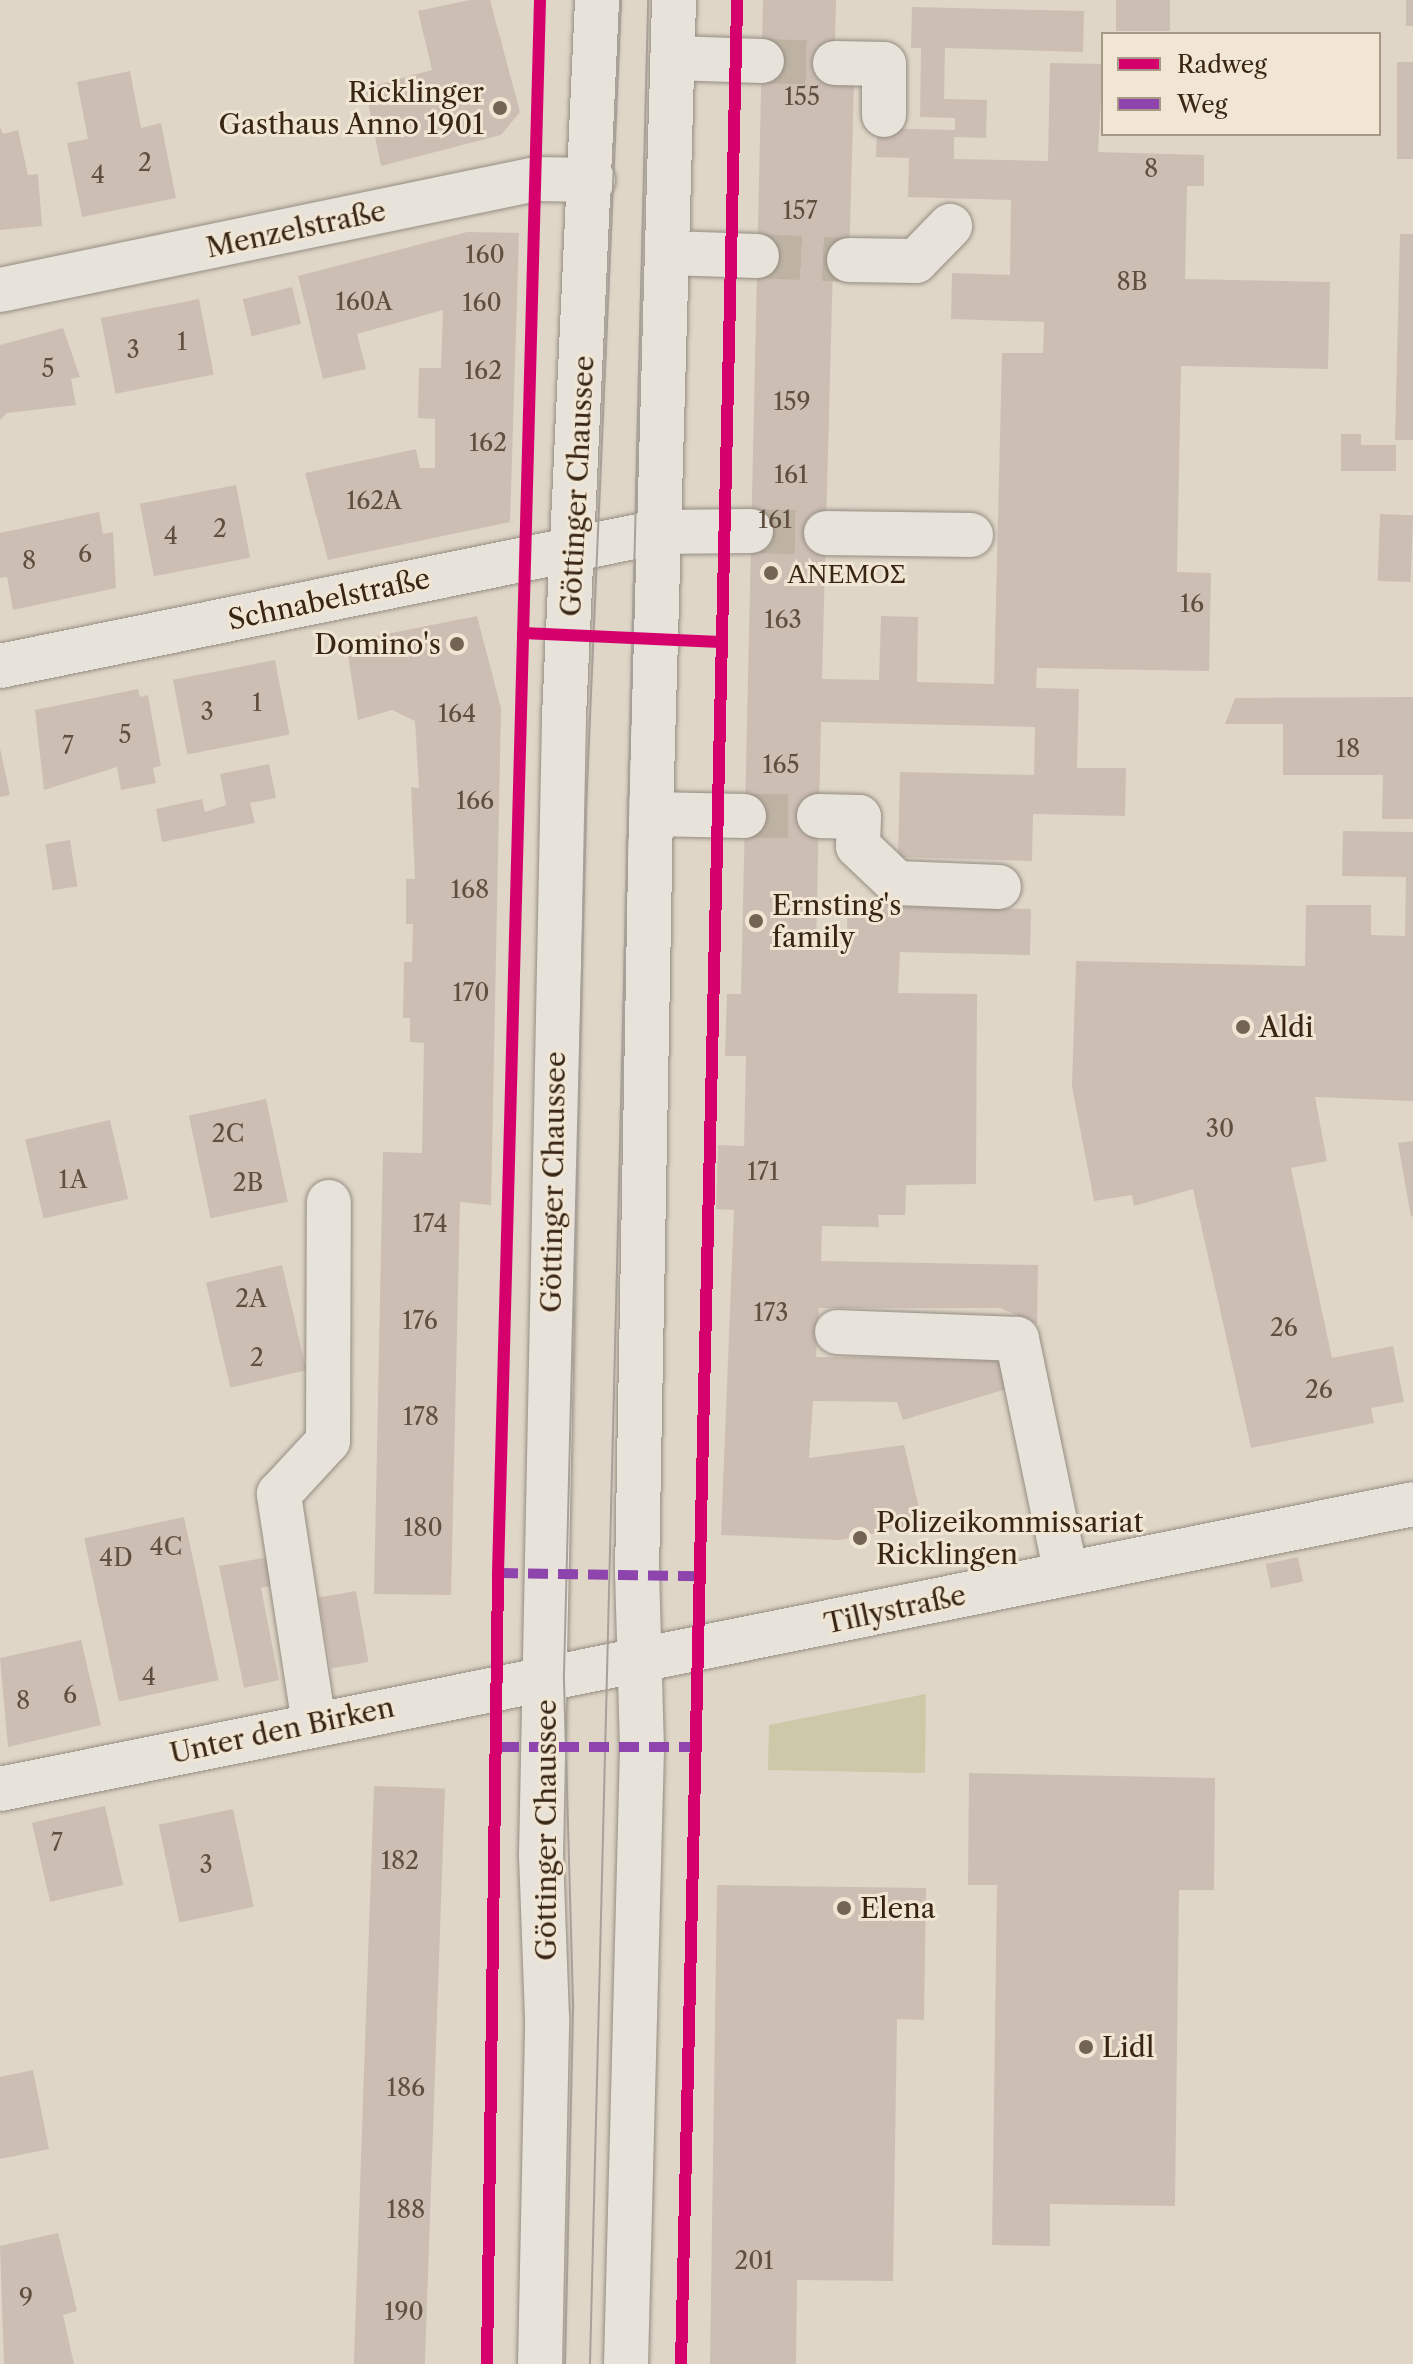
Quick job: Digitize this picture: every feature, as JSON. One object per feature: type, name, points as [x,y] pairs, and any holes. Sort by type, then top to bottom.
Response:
[{"type":"street","name":"Göttinger Chaussee","points":[[540,2364],[555,1676],[564,717],[593,180],[597,0]]},
{"type":"street","points":[[626,2364],[641,1661],[651,814],[674,0]]},
{"type":"street","points":[[672,58],[762,61]]},
{"type":"street","points":[[835,63],[884,64],[884,115]]},
{"type":"street","name":"Menzelstraße","points":[[0,290],[536,179],[593,180]]},
{"type":"street","points":[[849,260],[916,261],[950,226]]},
{"type":"street","points":[[669,253],[757,256]]},
{"type":"street","name":"Schnabelstraße","points":[[0,666],[658,532],[751,531]]},
{"type":"street","points":[[826,533],[971,535]]},
{"type":"street","points":[[651,814],[744,816]]},
{"type":"street","points":[[819,816],[859,817],[858,846],[897,883],[999,887]]},
{"type":"street","points":[[314,1724],[279,1494],[328,1441],[329,1202]]},
{"type":"street","points":[[837,1332],[1017,1339],[1066,1573]]},
{"type":"street","name":"Tillystraße","points":[[555,1676],[1413,1504]]},
{"type":"street","name":"Unter den Birken","points":[[0,1789],[555,1676]]},
{"type":"shaded area","points":[[926,1694],[925,1773],[768,1770],[769,1725]]},
{"type":"building","points":[[470,0],[490,0],[520,112],[501,135],[381,166],[365,88],[432,70],[418,11]]},
{"type":"building","points":[[763,0],[836,0],[834,82],[854,82],[849,264],[833,264],[822,679],[879,680],[881,616],[918,617],[917,682],[994,684],[1002,353],[1043,353],[1044,322],[951,319],[952,273],[1010,275],[1011,200],[908,197],[909,158],[876,157],[877,128],[955,130],[955,118],[920,117],[921,48],[911,48],[912,7],[1084,11],[1083,52],[945,48],[944,99],[987,100],[986,138],[954,137],[954,159],[1048,161],[1050,63],[1101,64],[1098,152],[1204,155],[1204,186],[1187,186],[1185,279],[1330,282],[1328,369],[1181,366],[1177,572],[1211,573],[1209,671],[1037,668],[1036,688],[1079,689],[1077,768],[1126,768],[1125,816],[1033,814],[1032,861],[898,857],[900,772],[1034,775],[1035,727],[821,722],[816,949],[846,950],[848,905],[1031,909],[1030,955],[900,952],[898,993],[977,994],[976,1184],[906,1185],[905,1215],[878,1215],[879,1227],[822,1226],[821,1261],[1038,1265],[1037,1324],[1000,1308],[819,1308],[816,1357],[1003,1358],[1013,1387],[903,1420],[897,1402],[813,1401],[809,1458],[904,1445],[923,1524],[840,1540],[721,1535],[734,1210],[716,1209],[718,1145],[744,1146],[746,1056],[725,1056],[727,994],[741,994]]},
{"type":"building","points":[[1116,0],[1170,0],[1170,31],[1116,31]]},
{"type":"building","points":[[1406,0],[1413,0],[1413,26],[1406,26]]},
{"type":"building","points":[[1397,62],[1413,62],[1413,159],[1397,159]]},
{"type":"building","points":[[130,71],[141,128],[161,123],[176,198],[82,217],[67,143],[88,139],[77,82]]},
{"type":"building","points":[[0,127],[3,134],[18,130],[28,175],[38,174],[42,226],[0,230]]},
{"type":"building","points":[[467,232],[519,233],[510,522],[328,560],[305,473],[416,449],[420,468],[435,468],[435,419],[418,418],[419,368],[441,368],[443,310],[357,334],[366,369],[323,379],[298,276]]},
{"type":"building","points":[[1400,234],[1413,234],[1413,440],[1395,440]]},
{"type":"building","points":[[292,287],[301,324],[252,336],[243,299]]},
{"type":"building","points":[[199,299],[214,375],[116,394],[101,318]]},
{"type":"building","points":[[63,328],[80,377],[71,379],[76,405],[7,413],[0,420],[0,345]]},
{"type":"building","points":[[1341,434],[1361,434],[1361,445],[1396,445],[1396,471],[1341,471]]},
{"type":"building","points":[[236,485],[250,558],[154,576],[140,504]]},
{"type":"building","points":[[99,512],[103,534],[113,532],[116,588],[13,610],[7,577],[0,578],[0,533]]},
{"type":"building","points":[[1380,514],[1413,515],[1411,582],[1378,581]]},
{"type":"building","points":[[477,616],[501,708],[491,1205],[460,1202],[451,1595],[374,1594],[383,1152],[422,1153],[424,1043],[410,1042],[410,1018],[403,1018],[404,962],[412,962],[413,924],[406,924],[406,879],[415,879],[411,787],[419,788],[415,721],[392,710],[358,720],[346,642]]},
{"type":"building","points":[[275,660],[290,735],[187,754],[173,680]]},
{"type":"building","points":[[138,689],[140,697],[148,695],[161,766],[153,768],[156,783],[121,790],[117,767],[44,790],[35,710]]},
{"type":"building","points":[[1413,697],[1413,819],[1382,819],[1383,775],[1283,775],[1283,724],[1225,724],[1235,698]]},
{"type":"building","points":[[0,748],[10,795],[0,797]]},
{"type":"building","points":[[269,764],[276,798],[250,803],[255,823],[162,842],[156,809],[202,799],[205,812],[226,805],[220,774]]},
{"type":"building","points":[[1343,831],[1413,832],[1413,1101],[1315,1097],[1327,1161],[1291,1168],[1332,1358],[1393,1346],[1404,1402],[1371,1408],[1374,1423],[1251,1448],[1193,1189],[1134,1206],[1132,1195],[1094,1201],[1072,1087],[1076,961],[1305,966],[1306,905],[1371,905],[1371,935],[1405,936],[1406,877],[1342,876]]},
{"type":"building","points":[[70,840],[77,886],[53,890],[45,844]]},
{"type":"building","points":[[266,1099],[288,1202],[211,1218],[189,1115]]},
{"type":"building","points":[[110,1120],[128,1199],[43,1218],[25,1140]]},
{"type":"building","points":[[1413,1141],[1413,1216],[1411,1217],[1398,1143]]},
{"type":"building","points":[[282,1265],[306,1370],[230,1388],[206,1283]]},
{"type":"building","points":[[184,1517],[219,1680],[119,1702],[84,1538]]},
{"type":"building","points":[[269,1557],[275,1585],[261,1588],[279,1680],[244,1688],[219,1566]]},
{"type":"building","points":[[1298,1557],[1303,1581],[1271,1588],[1266,1564]]},
{"type":"building","points":[[356,1591],[369,1662],[331,1669],[319,1598]]},
{"type":"building","points":[[81,1640],[101,1725],[8,1747],[0,1658]]},
{"type":"building","name":"Lidl","points":[[969,1773],[1215,1778],[1214,1890],[1179,1890],[1175,2206],[1050,2204],[1050,2246],[992,2245],[997,1885],[968,1885]]},
{"type":"building","points":[[374,1786],[445,1788],[425,2364],[354,2364]]},
{"type":"building","points":[[105,1806],[123,1885],[50,1902],[32,1823]]},
{"type":"building","points":[[233,1809],[254,1907],[179,1923],[159,1825]]},
{"type":"building","points":[[717,1885],[926,1888],[924,2020],[897,2019],[893,2281],[797,2280],[796,2364],[710,2364]]},
{"type":"building","points":[[33,2070],[49,2149],[0,2159],[0,2077]]},
{"type":"building","points":[[58,2233],[77,2311],[63,2315],[74,2364],[4,2364],[0,2246]]},
{"type":"tunnel","points":[[762,61],[835,63]]},
{"type":"tunnel","points":[[757,256],[849,260]]},
{"type":"tunnel","points":[[751,531],[826,533]]},
{"type":"tunnel","points":[[744,816],[819,816]]},
{"type":"tram line","points":[[565,2364],[573,2003],[564,1674],[586,809],[621,0]]},
{"type":"tram line","points":[[590,2364],[648,0]]},
{"type":"marked path","points":[[498,1573],[698,1576]]},
{"type":"marked path","points":[[499,1747],[698,1747]]},
{"type":"cycle path","points":[[487,2364],[498,1573],[540,0]]},
{"type":"cycle path","points":[[681,2364],[737,0]]},
{"type":"cycle path","points":[[523,633],[720,642]]},
{"type":"place","name":"Ricklinger Gasthaus Anno 1901","points":[[500,108]]},
{"type":"place","name":"ΑΝΕΜΟΣ","points":[[771,573]]},
{"type":"place","name":"Domino's","points":[[457,644]]},
{"type":"place","name":"Ernsting's family","points":[[756,921]]},
{"type":"place","name":"Aldi","points":[[1243,1027]]},
{"type":"place","name":"Polizeikommissariat Ricklingen","points":[[860,1538]]},
{"type":"place","name":"Elena","points":[[844,1908]]},
{"type":"place","name":"Lidl","points":[[1086,2047]]}]
